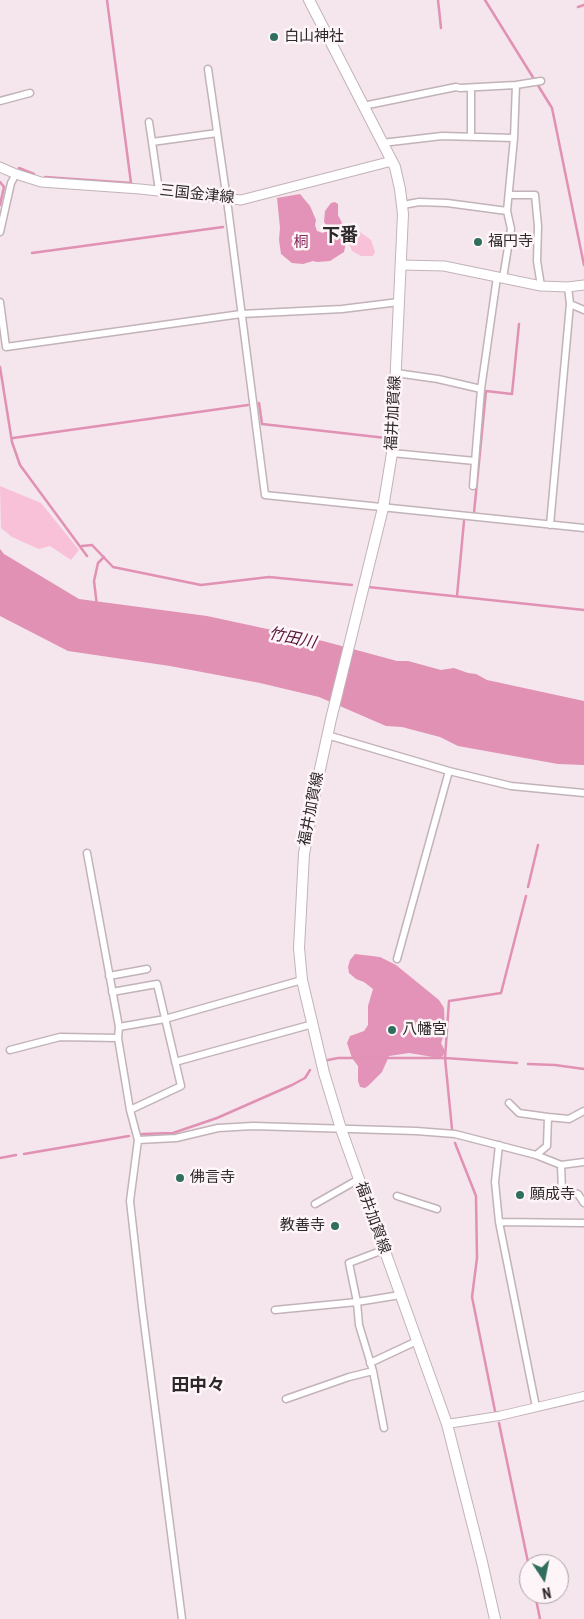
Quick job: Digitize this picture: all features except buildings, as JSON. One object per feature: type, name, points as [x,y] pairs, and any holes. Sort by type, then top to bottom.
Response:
[{"type":"main road","name":"福井加賀線","points":[[309,0],[392,161],[403,205],[402,265],[398,302],[392,452],[383,508],[327,735],[304,854],[299,948],[302,980],[324,1073],[341,1129],[447,1424],[495,1619]]},
{"type":"main road","name":"三国金津線","points":[[0,167],[41,182],[159,191],[227,200],[241,200],[392,161]]},
{"type":"main road","points":[[402,265],[444,266],[541,286],[568,287],[584,285]]},
{"type":"street","points":[[208,68],[265,495],[584,528]]},
{"type":"street","points":[[363,106],[456,87],[471,88],[541,82]]},
{"type":"street","points":[[473,486],[481,389],[500,278],[511,229],[508,211],[516,85]]},
{"type":"street","points":[[471,88],[471,136]]},
{"type":"street","points":[[0,101],[30,93]]},
{"type":"street","points":[[149,122],[159,191]]},
{"type":"street","points":[[152,142],[217,133]]},
{"type":"street","points":[[382,143],[442,136],[514,138]]},
{"type":"street","points":[[0,232],[11,183],[16,174]]},
{"type":"street","points":[[509,195],[535,195],[538,226],[537,261],[541,286]]},
{"type":"street","points":[[403,205],[419,202],[447,203],[508,211]]},
{"type":"street","points":[[550,525],[570,304],[568,287]]},
{"type":"street","points":[[0,302],[3,348],[242,314],[342,309],[398,302]]},
{"type":"street","points":[[570,304],[584,310]]},
{"type":"street","points":[[396,372],[481,389]]},
{"type":"street","points":[[392,452],[475,461]]},
{"type":"street","points":[[327,735],[449,771],[510,786],[584,793]]},
{"type":"street","points":[[397,959],[449,771]]},
{"type":"street","points":[[87,852],[119,1027],[118,1038],[130,1110],[138,1140],[130,1201],[182,1619]]},
{"type":"street","points":[[109,976],[147,969]]},
{"type":"street","points":[[119,1027],[165,1019],[302,980]]},
{"type":"street","points":[[112,992],[157,984],[181,1086],[130,1110]]},
{"type":"street","points":[[175,1062],[313,1024]]},
{"type":"street","points":[[10,1050],[60,1037],[118,1038]]},
{"type":"street","points":[[509,1103],[519,1113],[548,1117],[569,1119],[584,1111]]},
{"type":"street","points":[[536,1156],[547,1146],[548,1117]]},
{"type":"street","points":[[138,1140],[176,1138],[218,1128],[253,1126],[442,1132],[499,1145],[561,1165],[584,1162]]},
{"type":"street","points":[[499,1145],[496,1182],[499,1222],[536,1406]]},
{"type":"street","points":[[561,1165],[562,1191],[581,1194],[584,1203]]},
{"type":"street","points":[[315,1204],[359,1179]]},
{"type":"street","points":[[398,1196],[437,1209]]},
{"type":"street","points":[[499,1222],[584,1223]]},
{"type":"street","points":[[383,1248],[378,1252],[349,1262],[357,1302],[359,1324],[373,1371],[384,1428]]},
{"type":"street","points":[[275,1310],[400,1296]]},
{"type":"street","points":[[370,1363],[417,1341]]},
{"type":"street","points":[[286,1398],[373,1371]]},
{"type":"street","points":[[447,1424],[499,1416],[584,1396]]},
{"type":"shaded area","points":[[353,230],[357,230],[371,240],[375,252],[373,256],[361,256],[352,251],[346,236]]},
{"type":"shaded area","points":[[0,486],[41,503],[79,550],[71,560],[50,546],[39,549],[12,537],[1,528]]},
{"type":"green space","name":"桐","points":[[300,194],[310,206],[316,220],[317,231],[323,233],[327,230],[324,222],[325,211],[331,203],[335,202],[338,204],[342,234],[346,242],[344,252],[330,261],[313,261],[303,264],[292,263],[281,254],[277,198]]},
{"type":"green space","points":[[355,954],[380,957],[396,965],[439,1000],[444,1008],[445,1032],[441,1043],[445,1051],[443,1056],[439,1058],[409,1053],[389,1056],[382,1072],[365,1088],[360,1087],[358,1066],[352,1058],[347,1043],[350,1036],[364,1031],[368,1025],[368,1006],[373,989],[349,973],[350,960]]},
{"type":"water","name":"竹田川","points":[[0,549],[4,554],[79,599],[207,616],[323,641],[397,661],[408,661],[441,670],[454,668],[476,674],[487,680],[584,701],[584,765],[558,764],[458,746],[440,737],[402,727],[386,726],[319,697],[260,683],[170,666],[68,651],[0,616]]},
{"type":"waterway","points":[[45,177],[131,183],[107,0]]},
{"type":"waterway","points":[[438,0],[441,28]]},
{"type":"waterway","points":[[485,0],[552,108],[584,265]]},
{"type":"waterway","points":[[578,7],[584,5]]},
{"type":"waterway","points":[[19,168],[34,174]]},
{"type":"waterway","points":[[0,182],[4,187],[0,205]]},
{"type":"waterway","points":[[32,253],[223,227]]},
{"type":"waterway","points":[[474,513],[486,391],[512,394],[519,324]]},
{"type":"waterway","points":[[0,367],[12,442],[20,465],[87,556]]},
{"type":"waterway","points":[[259,403],[262,424],[386,438]]},
{"type":"waterway","points":[[13,438],[248,405]]},
{"type":"waterway","points":[[457,596],[464,521]]},
{"type":"waterway","points":[[82,546],[92,545],[113,567],[201,585],[269,577],[352,585]]},
{"type":"waterway","points":[[97,606],[94,581],[98,563],[104,557]]},
{"type":"waterway","points":[[368,587],[584,610]]},
{"type":"waterway","points":[[528,887],[538,845]]},
{"type":"waterway","points":[[452,1129],[445,1058],[449,1001],[501,993],[526,896]]},
{"type":"waterway","points":[[323,1061],[338,1058],[445,1058],[517,1063]]},
{"type":"waterway","points":[[528,1064],[584,1069]]},
{"type":"waterway","points":[[142,1134],[173,1133],[217,1118],[292,1085],[305,1078],[310,1070]]},
{"type":"waterway","points":[[24,1154],[129,1136]]},
{"type":"waterway","points":[[455,1143],[476,1196],[477,1258],[472,1297],[495,1411]]},
{"type":"waterway","points":[[0,1158],[16,1155]]},
{"type":"waterway","points":[[499,1423],[526,1554]]},
{"type":"waterway","points":[[537,1604],[540,1619]]},
{"type":"place","name":"白山神社","points":[[274,37]]},
{"type":"place","name":"福円寺","points":[[478,242]]},
{"type":"place","name":"八幡宮","points":[[392,1030]]},
{"type":"place","name":"佛言寺","points":[[180,1178]]},
{"type":"place","name":"願成寺","points":[[520,1195]]},
{"type":"place","name":"教善寺","points":[[335,1226]]},
{"type":"district","name":"下番","points":[[340,236]]},
{"type":"district","name":"田中々","points":[[198,1386]]}]
